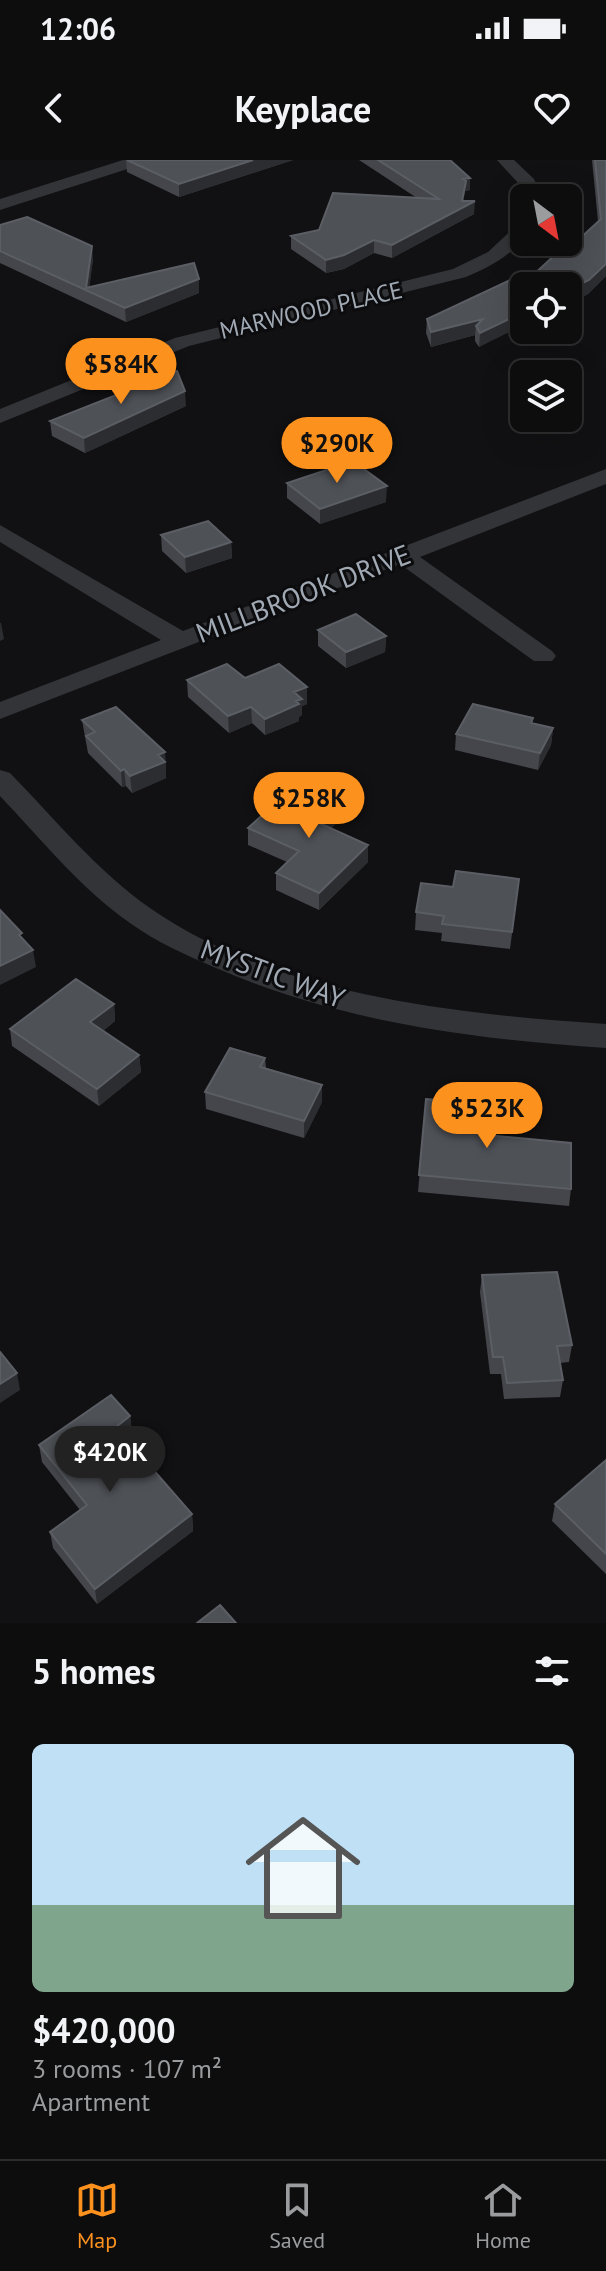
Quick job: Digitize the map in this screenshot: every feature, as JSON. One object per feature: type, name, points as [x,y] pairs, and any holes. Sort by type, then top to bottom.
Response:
[{"type":"street","points":[[0,205],[140,160]]},
{"type":"street","points":[[505,160],[528,184]]},
{"type":"street","name":"MARWOOD PLACE","points":[[0,417],[182,342],[459,273],[480,266],[510,245]]},
{"type":"street","name":"MILLBROOK DRIVE","points":[[0,711],[606,476]]},
{"type":"street","points":[[0,532],[180,640]]},
{"type":"street","points":[[402,555],[543,656]]},
{"type":"street","name":"MYSTIC WAY","points":[[0,779],[131,909],[168,933],[224,960],[326,997],[376,1008],[498,1030],[606,1036]]},
{"type":"building","points":[[127,160],[253,160],[179,184]]},
{"type":"building","points":[[378,160],[450,160],[470,178],[463,179],[466,181],[462,201],[475,201],[392,245],[374,240],[326,260],[291,236],[319,230],[333,193],[439,199]]},
{"type":"building","points":[[595,160],[606,160],[606,264],[582,283],[582,272],[536,272],[554,256],[582,256],[582,236],[601,219]]},
{"type":"building","points":[[27,217],[92,246],[86,288],[194,263],[199,279],[125,308],[0,251],[0,225]]},
{"type":"building","points":[[510,280],[510,319],[480,333],[476,326],[483,319],[431,332],[427,319]]},
{"type":"building","points":[[177,371],[185,391],[84,438],[50,421]]},
{"type":"building","points":[[353,461],[387,486],[320,509],[287,483]]},
{"type":"building","points":[[208,521],[231,542],[185,557],[161,535]]},
{"type":"building","points":[[356,614],[386,636],[346,652],[318,630]]},
{"type":"building","points":[[227,664],[245,678],[279,664],[307,687],[294,692],[302,699],[296,701],[299,704],[265,719],[251,707],[228,716],[187,680]]},
{"type":"building","points":[[473,704],[533,718],[531,723],[553,728],[540,753],[456,734]]},
{"type":"building","points":[[116,707],[165,752],[158,755],[165,762],[130,776],[86,736],[95,732],[82,720]]},
{"type":"building","points":[[306,790],[340,804],[319,823],[368,845],[319,893],[276,873],[299,851],[248,828],[278,801],[289,805]]},
{"type":"building","points":[[456,871],[519,879],[512,932],[442,924],[444,916],[416,912],[421,883],[453,887]]},
{"type":"building","points":[[0,910],[33,950],[0,966]]},
{"type":"building","points":[[76,979],[114,1004],[90,1022],[139,1055],[97,1089],[10,1029]]},
{"type":"building","points":[[230,1048],[265,1058],[260,1067],[322,1085],[304,1121],[205,1092]]},
{"type":"building","points":[[426,1099],[487,1105],[486,1135],[571,1143],[571,1189],[419,1175]]},
{"type":"building","points":[[557,1272],[572,1345],[557,1346],[563,1380],[507,1383],[503,1357],[493,1357],[482,1275]]},
{"type":"building","points":[[0,1352],[17,1373],[0,1384]]},
{"type":"building","points":[[111,1395],[130,1416],[116,1427],[192,1514],[95,1589],[50,1532],[87,1505],[39,1445]]},
{"type":"building","points":[[606,1460],[606,1554],[555,1504]]},
{"type":"building","points":[[220,1605],[236,1623],[197,1623]]}]
